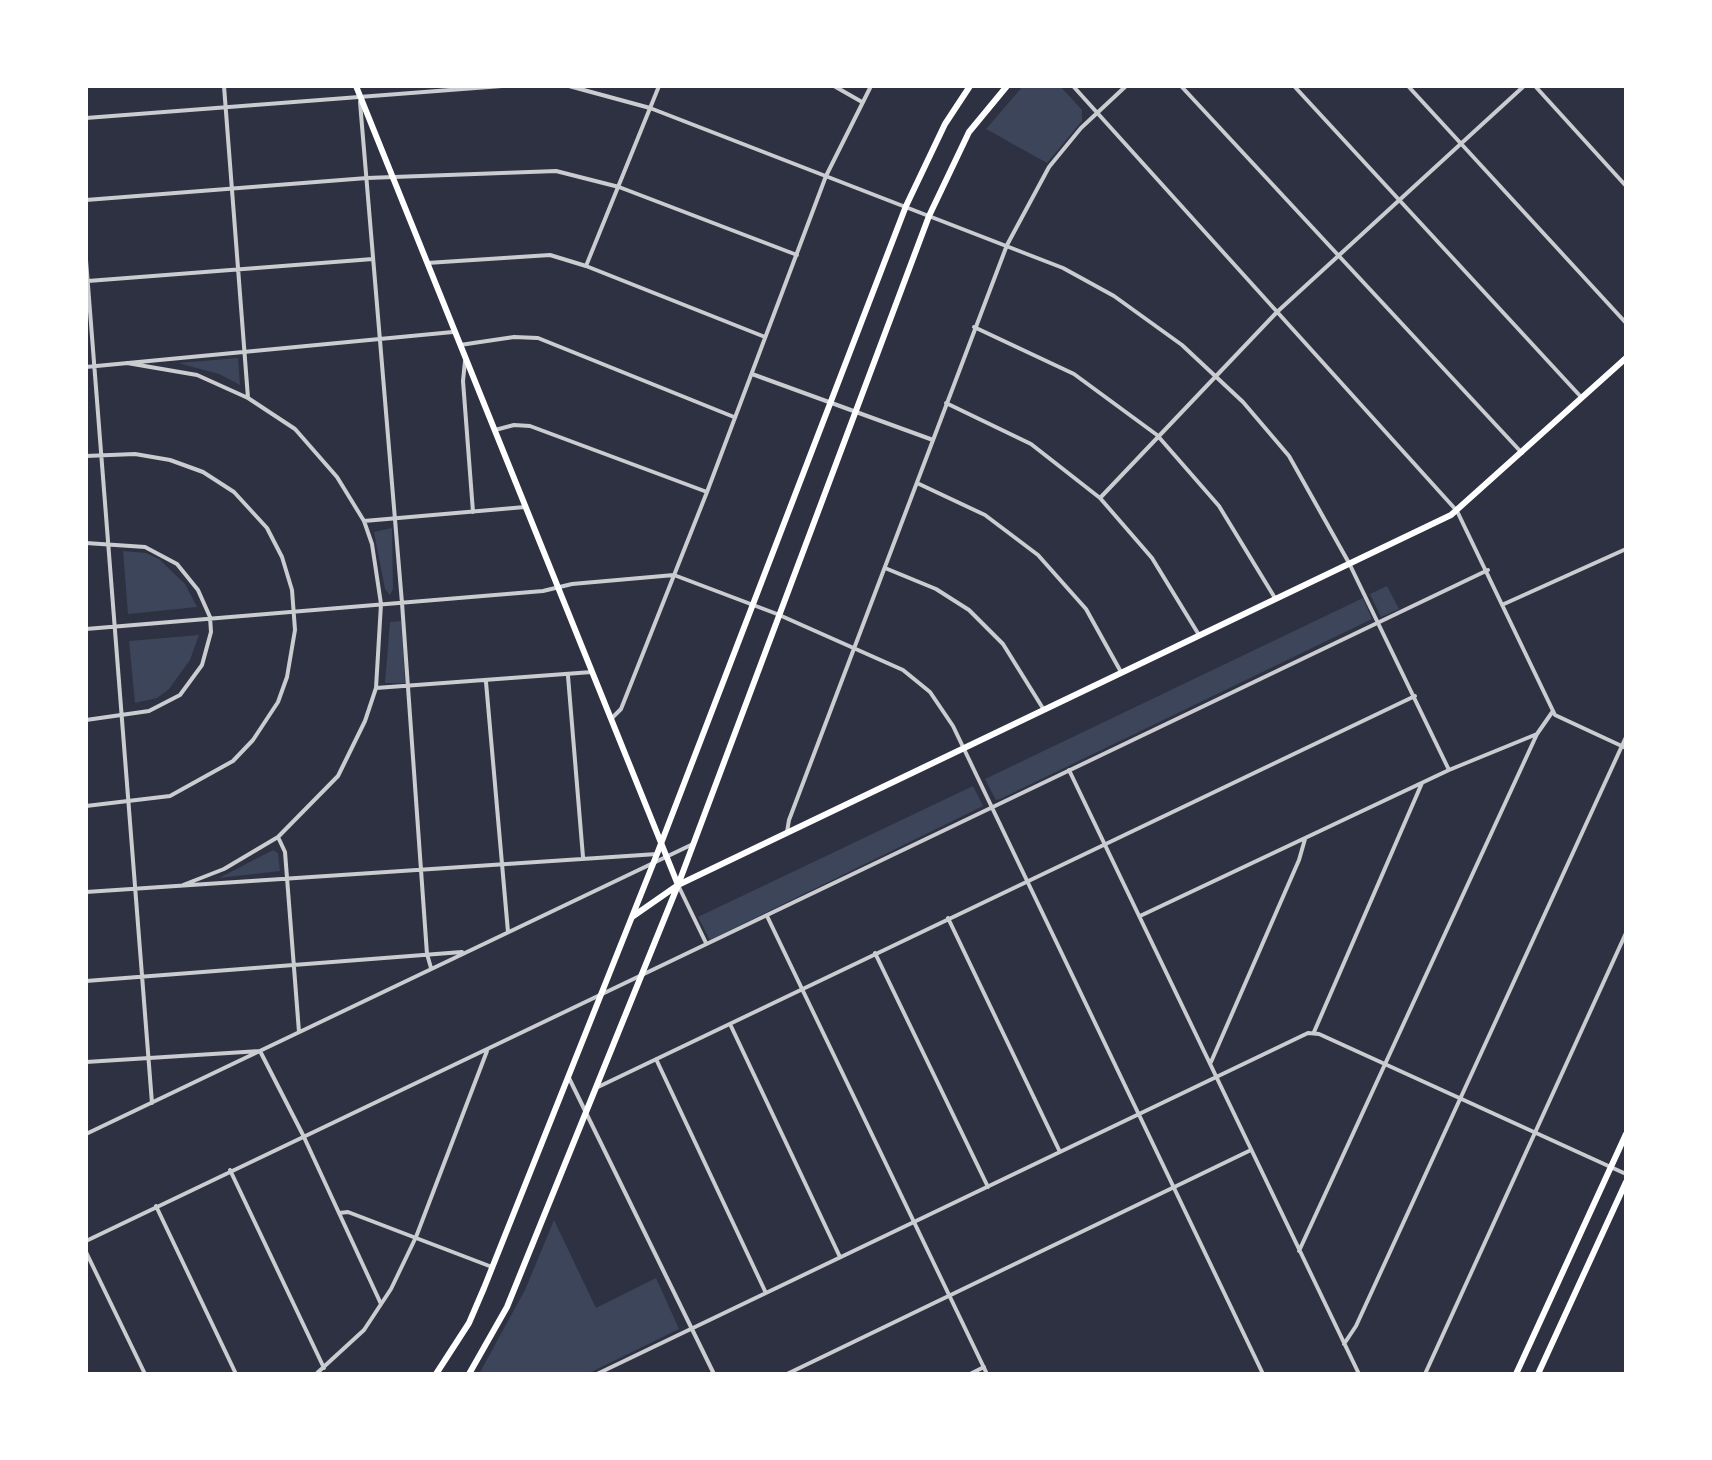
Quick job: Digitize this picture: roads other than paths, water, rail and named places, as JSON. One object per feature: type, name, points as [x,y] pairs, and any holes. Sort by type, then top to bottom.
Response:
[{"type":"main road","points":[[356,86],[453,332],[595,671],[678,885]]},
{"type":"main road","points":[[436,1374],[469,1323],[492,1267],[657,854],[906,206],[945,124],[970,86]]},
{"type":"main road","points":[[469,1374],[507,1307],[678,885],[777,614],[929,216],[969,132],[1007,86]]},
{"type":"main road","points":[[630,919],[678,885],[1457,511],[1626,358]]},
{"type":"main road","points":[[1516,1374],[1626,1134]]},
{"type":"main road","points":[[1538,1374],[1626,1182]]},
{"type":"street","points":[[224,86],[248,398]]},
{"type":"street","points":[[86,118],[502,86]]},
{"type":"street","points":[[569,86],[650,108],[1007,245],[1106,291],[1216,374],[1289,456],[1349,563],[1449,770]]},
{"type":"street","points":[[586,266],[659,86]]},
{"type":"street","points":[[834,86],[862,102]]},
{"type":"street","points":[[612,718],[621,709],[707,492],[826,176],[871,86]]},
{"type":"street","points":[[1073,86],[1457,511],[1488,570],[1553,711],[1563,721],[1624,748]]},
{"type":"street","points":[[787,832],[1007,245],[1049,167],[1097,113],[1126,86]]},
{"type":"street","points":[[1181,86],[1522,453]]},
{"type":"street","points":[[1294,86],[1582,398]]},
{"type":"street","points":[[1408,86],[1626,323]]},
{"type":"street","points":[[1100,498],[1277,312],[1524,86]]},
{"type":"street","points":[[1535,86],[1626,186]]},
{"type":"street","points":[[360,96],[402,603],[427,954],[431,968]]},
{"type":"street","points":[[86,200],[367,178],[556,171],[619,187],[797,255]]},
{"type":"street","points":[[427,263],[538,254],[586,266],[765,337]]},
{"type":"street","points":[[87,281],[373,259]]},
{"type":"street","points":[[86,260],[152,1103]]},
{"type":"street","points":[[974,327],[1074,374],[1157,435],[1219,506],[1275,598]]},
{"type":"street","points":[[86,367],[453,332]]},
{"type":"street","points":[[459,345],[514,337],[538,338],[734,417]]},
{"type":"street","points":[[465,361],[463,381],[473,512]]},
{"type":"street","points":[[127,363],[197,375],[248,398],[295,429],[317,452],[364,521],[372,544],[381,604],[376,688],[365,721],[338,776],[278,837],[224,869],[183,885]]},
{"type":"street","points":[[752,374],[933,440]]},
{"type":"street","points":[[946,403],[1031,444],[1100,498],[1152,558],[1199,635]]},
{"type":"street","points":[[495,430],[514,425],[530,426],[707,492]]},
{"type":"street","points":[[86,456],[101,454],[170,460],[203,472],[234,492],[258,516],[276,544],[287,573],[295,612],[287,677],[278,702],[253,740],[233,761],[186,790],[159,798],[86,806]]},
{"type":"street","points":[[917,483],[985,515],[1038,555],[1086,609],[1121,672]]},
{"type":"street","points":[[364,521],[528,507]]},
{"type":"street","points":[[86,543],[108,542],[145,547],[177,564],[198,590],[210,617],[206,656],[180,695],[149,711],[86,720]]},
{"type":"street","points":[[1504,604],[1626,549]]},
{"type":"street","points":[[885,568],[950,596],[985,624],[1016,662],[1044,710]]},
{"type":"street","points":[[86,1241],[1488,570]]},
{"type":"street","points":[[86,629],[402,603],[674,575],[777,614],[903,670],[930,692],[964,748],[1263,1374]]},
{"type":"street","points":[[376,688],[568,676],[595,671]]},
{"type":"street","points":[[568,676],[583,857]]},
{"type":"street","points":[[486,682],[508,932]]},
{"type":"street","points":[[596,1088],[1415,696]]},
{"type":"street","points":[[1299,1251],[1537,734],[1553,711]]},
{"type":"street","points":[[1140,916],[1449,770],[1537,734]]},
{"type":"street","points":[[1344,1344],[1624,748],[1626,737]]},
{"type":"street","points":[[1069,770],[1359,1374]]},
{"type":"street","points":[[597,1374],[765,1291],[1314,1032],[1422,783]]},
{"type":"street","points":[[278,837],[284,846],[299,1033]]},
{"type":"street","points":[[1210,1064],[1299,860],[1305,839]]},
{"type":"street","points":[[86,1134],[691,845]]},
{"type":"street","points":[[86,892],[657,854]]},
{"type":"street","points":[[678,885],[706,943]]},
{"type":"street","points":[[767,916],[987,1374]]},
{"type":"street","points":[[948,918],[1060,1152]]},
{"type":"street","points":[[1425,1374],[1626,933]]},
{"type":"street","points":[[86,981],[295,967],[468,951]]},
{"type":"street","points":[[875,953],[988,1187]]},
{"type":"street","points":[[730,1024],[840,1257]]},
{"type":"street","points":[[1314,1032],[1626,1174]]},
{"type":"street","points":[[316,1374],[364,1330],[381,1304],[416,1237],[488,1049]]},
{"type":"street","points":[[86,1062],[260,1051]]},
{"type":"street","points":[[260,1051],[303,1135],[381,1304]]},
{"type":"street","points":[[656,1059],[765,1291]]},
{"type":"street","points":[[567,1074],[714,1374]]},
{"type":"street","points":[[787,1374],[1251,1150]]},
{"type":"street","points":[[230,1170],[324,1368]]},
{"type":"street","points":[[156,1206],[236,1374]]},
{"type":"street","points":[[339,1213],[348,1212],[492,1267]]},
{"type":"street","points":[[86,1252],[145,1374]]},
{"type":"street","points":[[970,1374],[984,1367]]}]
